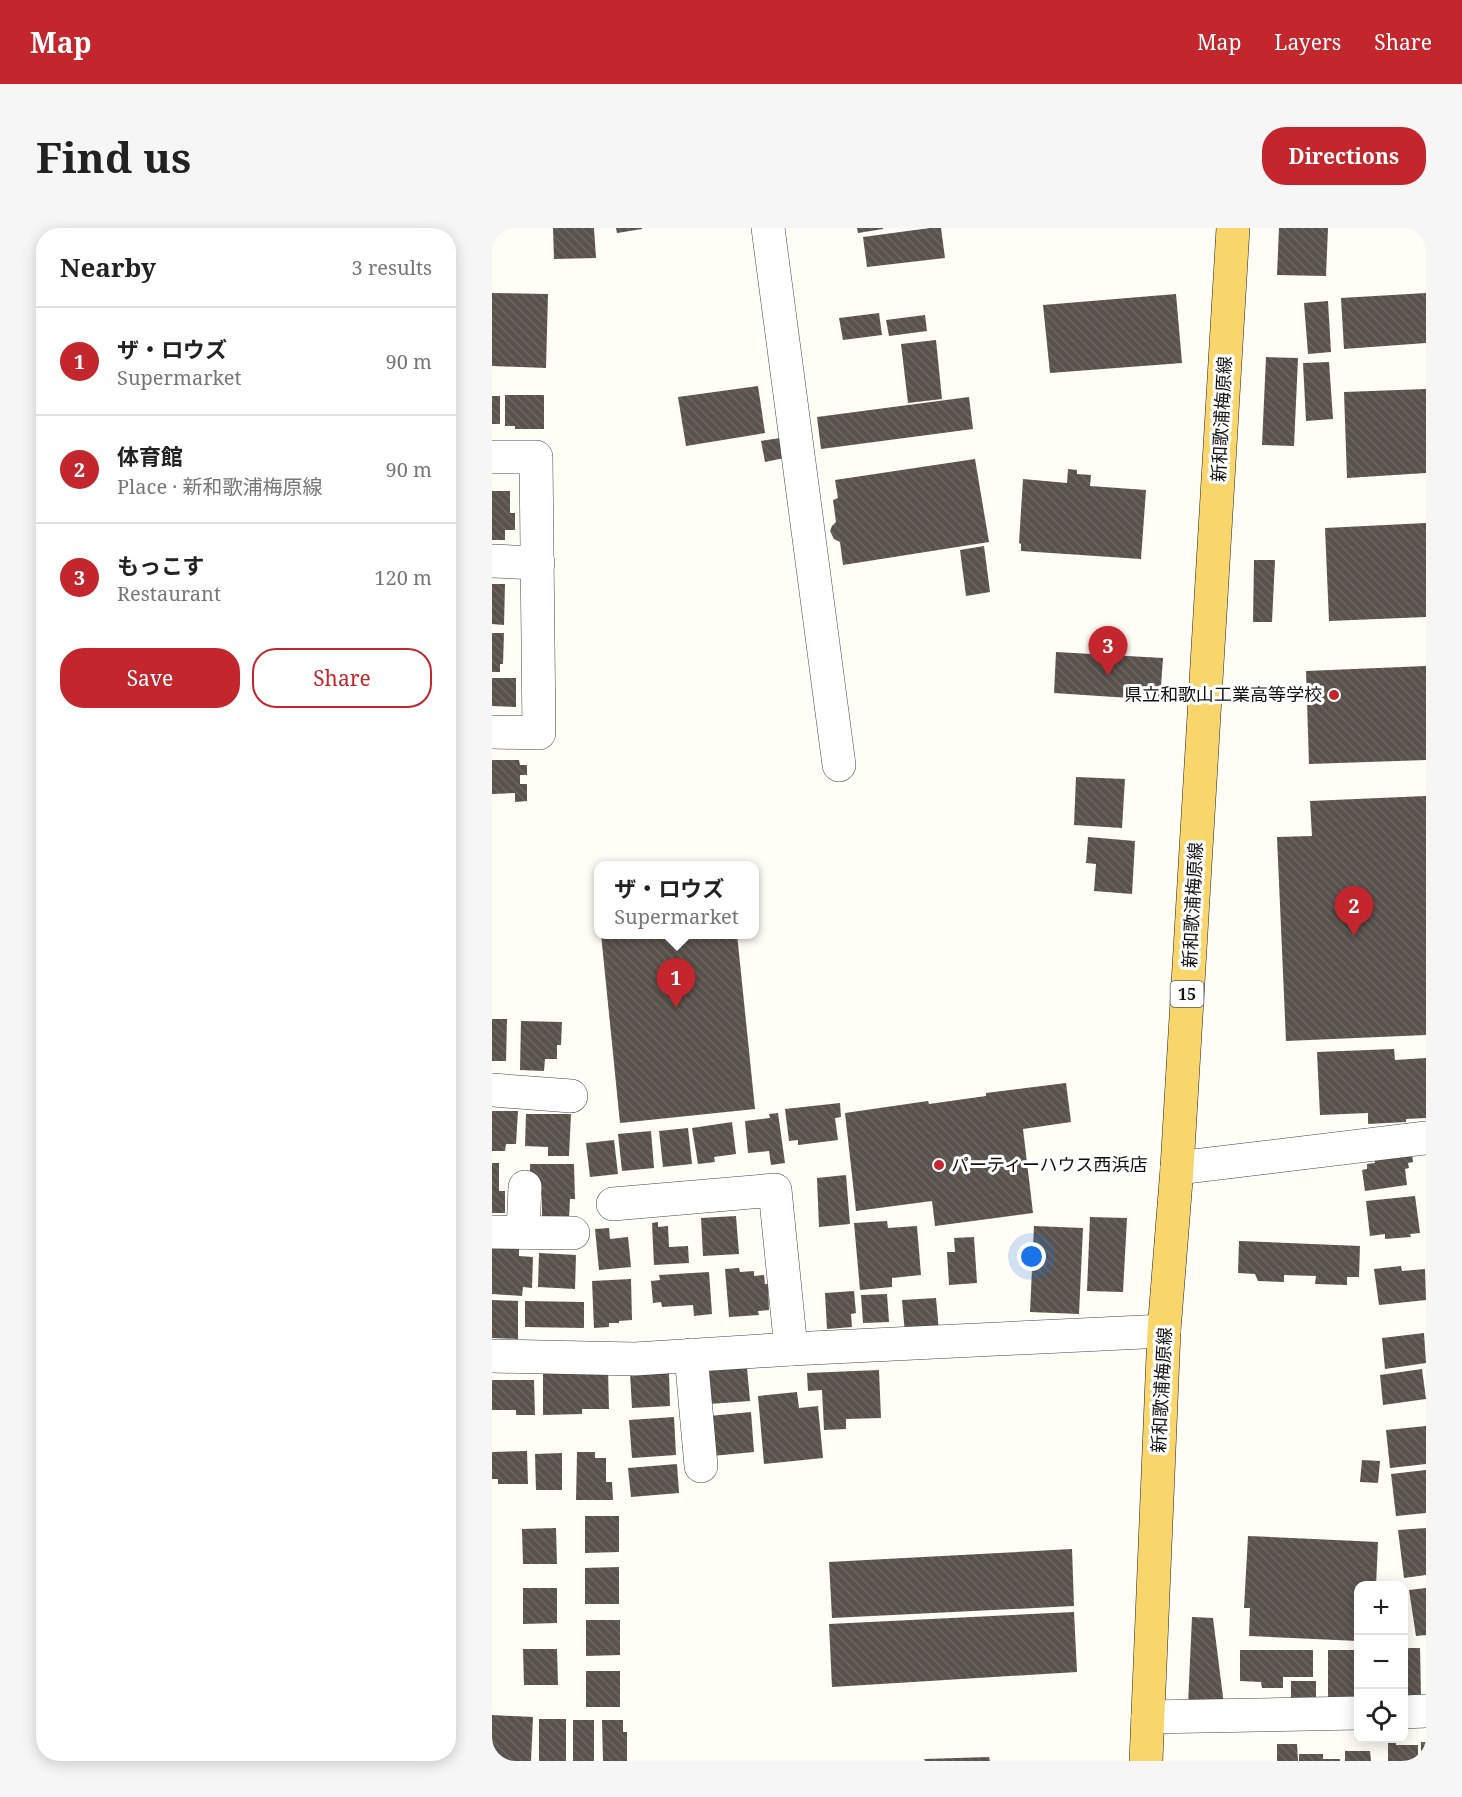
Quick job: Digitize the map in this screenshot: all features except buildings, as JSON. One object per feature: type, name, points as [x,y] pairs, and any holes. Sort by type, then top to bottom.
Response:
[{"type":"main road","name":"新和歌浦梅原線","points":[[1146,1761],[1164,1331],[1177,1168],[1233,228]]},
{"type":"street","points":[[768,228],[839,765]]},
{"type":"street","points":[[492,457],[536,457],[539,733],[492,732]]},
{"type":"street","points":[[492,561],[538,563]]},
{"type":"street","points":[[492,1090],[571,1096]]},
{"type":"street","points":[[1177,1168],[1426,1138]]},
{"type":"street","points":[[525,1187],[508,1232],[573,1233]]},
{"type":"street","points":[[613,1204],[774,1190],[791,1349]]},
{"type":"street","points":[[492,1356],[635,1359],[1164,1331]]},
{"type":"street","points":[[691,1355],[701,1466]]},
{"type":"street","points":[[1408,1712],[1426,1711]]},
{"type":"street","points":[[1148,1717],[1354,1713]]},
{"type":"place","name":"もっこす","points":[[1108,676]]},
{"type":"place","name":"県立和歌山工業高等学校","points":[[1334,695]]},
{"type":"place","name":"体育館","points":[[1354,936]]},
{"type":"place","name":"ザ・ロウズ","points":[[676,1008]]},
{"type":"place","name":"パーティーハウス西浜店","points":[[939,1165]]}]
